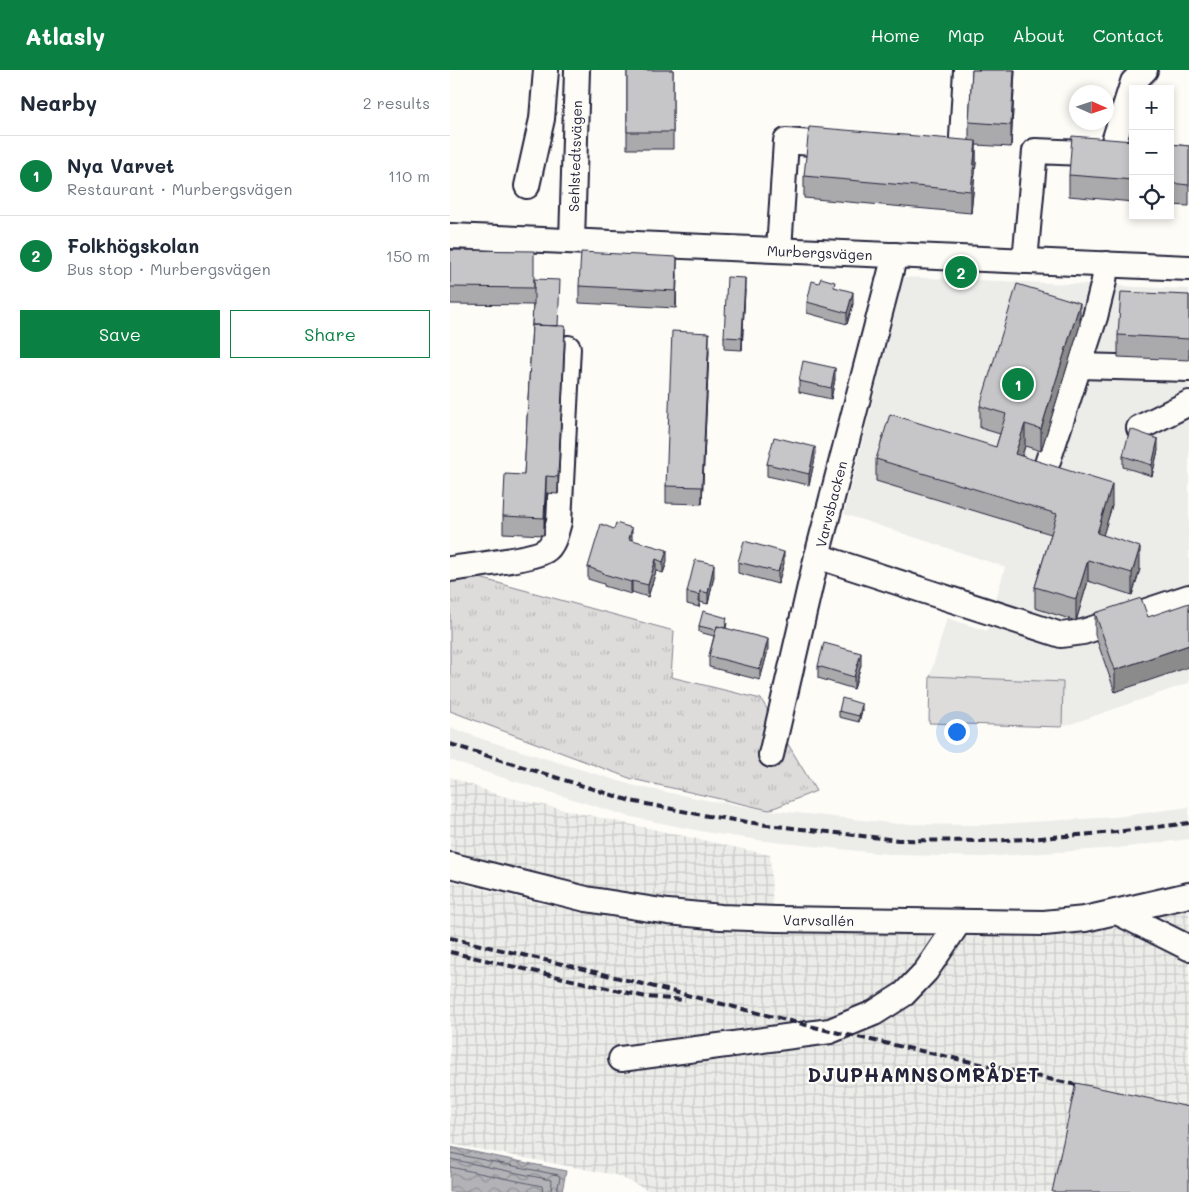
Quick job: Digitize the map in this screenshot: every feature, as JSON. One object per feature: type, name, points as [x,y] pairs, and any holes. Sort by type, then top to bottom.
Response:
[{"type":"street","points":[[527,186],[542,119],[546,70]]},
{"type":"street","name":"Sehlstedtsvägen","points":[[572,241],[577,70]]},
{"type":"street","points":[[922,151],[960,154],[966,70]]},
{"type":"street","points":[[1025,261],[1035,150],[1121,154],[1133,82],[1144,70]]},
{"type":"street","points":[[779,250],[786,140],[863,147]]},
{"type":"street","name":"Murbergsvägen","points":[[450,236],[1189,268]]},
{"type":"street","name":"Varvsbacken","points":[[772,755],[818,556],[894,256]]},
{"type":"street","points":[[1045,470],[1100,299],[1106,264]]},
{"type":"street","points":[[450,569],[527,557],[545,552],[550,546],[560,522],[568,348]]},
{"type":"street","points":[[1080,366],[1189,368]]},
{"type":"street","points":[[1139,428],[1189,402]]},
{"type":"street","points":[[818,556],[1061,635],[1083,632],[1189,597]]},
{"type":"street","name":"Varvsallén","points":[[450,864],[586,899],[668,912],[722,917],[1044,923],[1085,919],[1189,895]]},
{"type":"street","points":[[1117,912],[1189,948]]},
{"type":"street","points":[[621,1059],[830,1031],[874,1013],[904,994],[926,971],[959,922]]},
{"type":"shaded area","points":[[904,277],[1189,289],[1189,683],[1062,727],[1062,682],[930,676],[947,618],[987,631],[1005,567],[844,514]]},
{"type":"shaded area","points":[[450,727],[482,739],[635,786],[769,810],[899,824],[983,825],[1115,817],[1189,807],[1189,839],[1118,848],[983,857],[897,855],[765,841],[705,832],[627,816],[450,760]]},
{"type":"shaded area","points":[[450,777],[498,795],[770,855],[773,909],[668,902],[541,877],[450,855]]},
{"type":"shaded area","points":[[450,881],[547,905],[659,921],[953,937],[1099,924],[1189,906],[1189,1192],[652,1192],[616,1175],[450,1144]]},
{"type":"green space","points":[[454,571],[674,631],[671,677],[761,699],[816,791],[769,810],[632,779],[450,711],[450,572]]},
{"type":"green space","points":[[930,676],[1063,682],[1062,727],[929,723]]},
{"type":"water","points":[[450,1147],[566,1171],[562,1192],[450,1192]]},
{"type":"building","points":[[627,70],[673,70],[673,132],[627,132]]},
{"type":"building","points":[[972,70],[1014,70],[1011,125],[969,122]]},
{"type":"building","points":[[809,127],[976,141],[971,191],[804,176]]},
{"type":"building","points":[[1072,136],[1129,141],[1129,180],[1069,175]]},
{"type":"building","points":[[1174,144],[1189,146],[1189,185],[1174,183]]},
{"type":"building","points":[[450,250],[534,251],[534,288],[450,287]]},
{"type":"building","points":[[581,252],[677,257],[676,291],[579,286]]},
{"type":"building","points":[[727,277],[745,278],[742,338],[724,337]]},
{"type":"building","points":[[821,278],[835,282],[834,287],[853,292],[847,313],[807,302],[812,281],[819,283]]},
{"type":"building","points":[[534,279],[560,280],[558,326],[532,325]]},
{"type":"building","points":[[1017,284],[1080,303],[1041,429],[1025,424],[1015,454],[1112,484],[1097,533],[1140,547],[1132,573],[1088,560],[1076,599],[1035,587],[1057,514],[876,459],[890,414],[996,447],[1006,414],[980,406]]},
{"type":"building","points":[[1121,292],[1189,295],[1189,339],[1118,335]]},
{"type":"building","points":[[532,325],[565,326],[558,477],[546,476],[544,518],[503,516],[505,474],[524,475]]},
{"type":"building","points":[[672,331],[709,333],[702,487],[666,486]]},
{"type":"building","points":[[803,361],[835,368],[831,388],[799,381]]},
{"type":"building","points":[[1130,429],[1158,439],[1152,465],[1123,456]]},
{"type":"building","points":[[774,437],[815,447],[809,474],[767,464]]},
{"type":"building","points":[[616,523],[632,528],[629,539],[667,550],[663,562],[656,559],[648,585],[604,574],[588,567],[601,524],[614,529]]},
{"type":"building","points":[[744,541],[784,552],[778,572],[738,562]]},
{"type":"building","points":[[695,560],[714,564],[708,593],[700,591],[699,595],[687,592]]},
{"type":"building","points":[[1141,598],[1148,617],[1189,603],[1189,645],[1115,670],[1095,613]]},
{"type":"building","points":[[703,611],[727,618],[725,628],[717,626],[716,630],[699,626]]},
{"type":"building","points":[[717,626],[768,639],[760,669],[709,656]]},
{"type":"building","points":[[824,643],[861,653],[854,677],[818,666]]},
{"type":"building","points":[[842,698],[862,704],[859,716],[839,711]]},
{"type":"building","points":[[1076,1083],[1189,1107],[1189,1192],[1052,1192]]},
{"type":"railway","points":[[450,744],[631,801],[767,825],[898,840],[983,841],[1028,839],[1116,832],[1189,823]]},
{"type":"railway","points":[[450,938],[575,967],[830,1031],[1090,1088]]},
{"type":"railway","points":[[450,952],[646,997],[685,1000]]},
{"type":"place","name":"Folkhögskolan","points":[[961,272]]},
{"type":"place","name":"Nya Varvet","points":[[1018,384]]},
{"type":"district","name":"DJUPHAMNSOMRÅDET","points":[[924,1074]]}]
